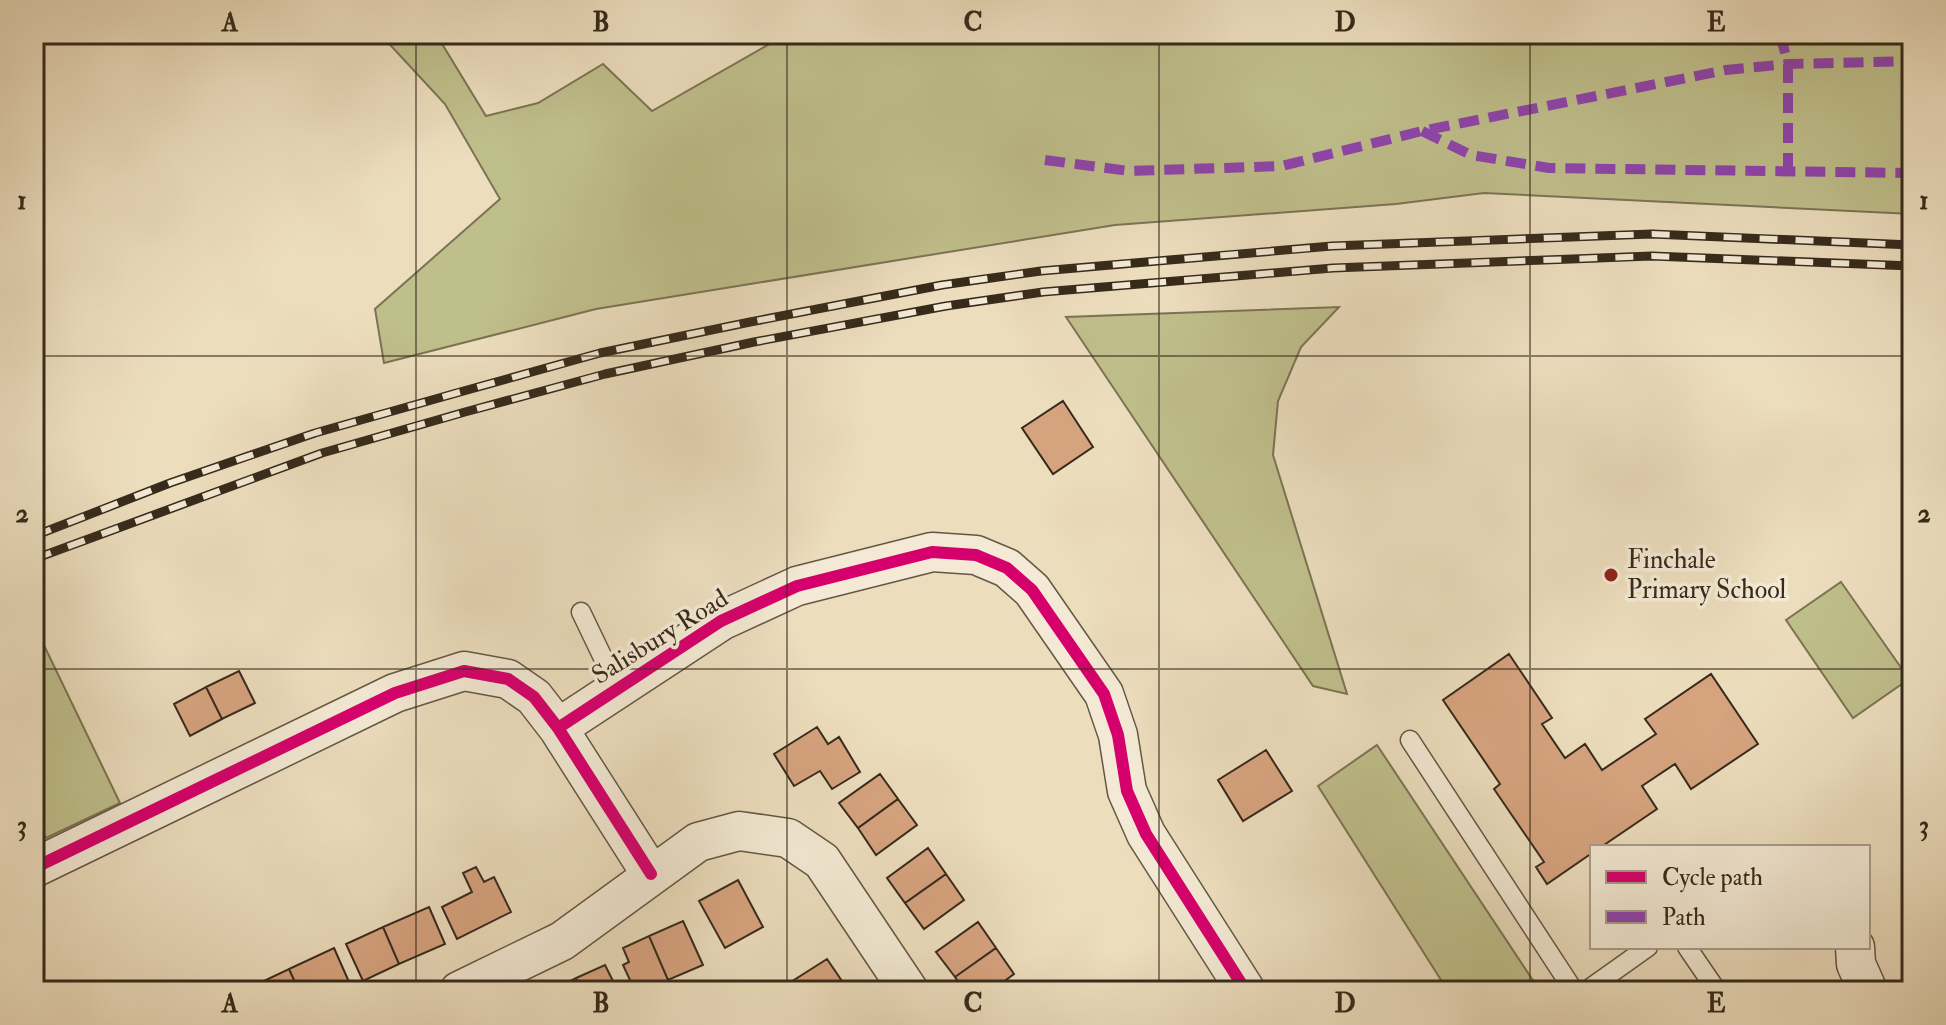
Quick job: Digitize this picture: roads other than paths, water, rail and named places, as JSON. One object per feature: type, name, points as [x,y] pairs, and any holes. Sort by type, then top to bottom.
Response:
[{"type":"street","name":"Salisbury Road","points":[[558,728],[721,621],[797,586],[932,552],[976,555],[1007,568],[1032,590],[1104,694],[1118,735],[1127,791],[1146,834],[1246,991]]},
{"type":"street","points":[[34,868],[395,693],[464,671],[508,679],[534,697],[558,728],[651,874]]},
{"type":"street","points":[[459,991],[562,941],[698,842],[739,831],[788,838],[822,861],[909,991]]},
{"type":"street","points":[[1855,949],[1856,964],[1868,991]]},
{"type":"lane","points":[[581,612],[617,687]]},
{"type":"lane","points":[[1410,740],[1574,991]]},
{"type":"lane","points":[[1586,991],[1645,949]]},
{"type":"lane","points":[[1688,949],[1717,991]]},
{"type":"railway","points":[[34,536],[170,483],[315,433],[600,353],[942,285],[1041,271],[1332,246],[1652,234],[1912,245]]},
{"type":"railway","points":[[34,559],[322,453],[465,412],[605,374],[946,306],[1043,292],[1333,268],[1652,256],[1912,266]]},
{"type":"place","name":"Finchale Primary School","points":[[1611,575]]}]
